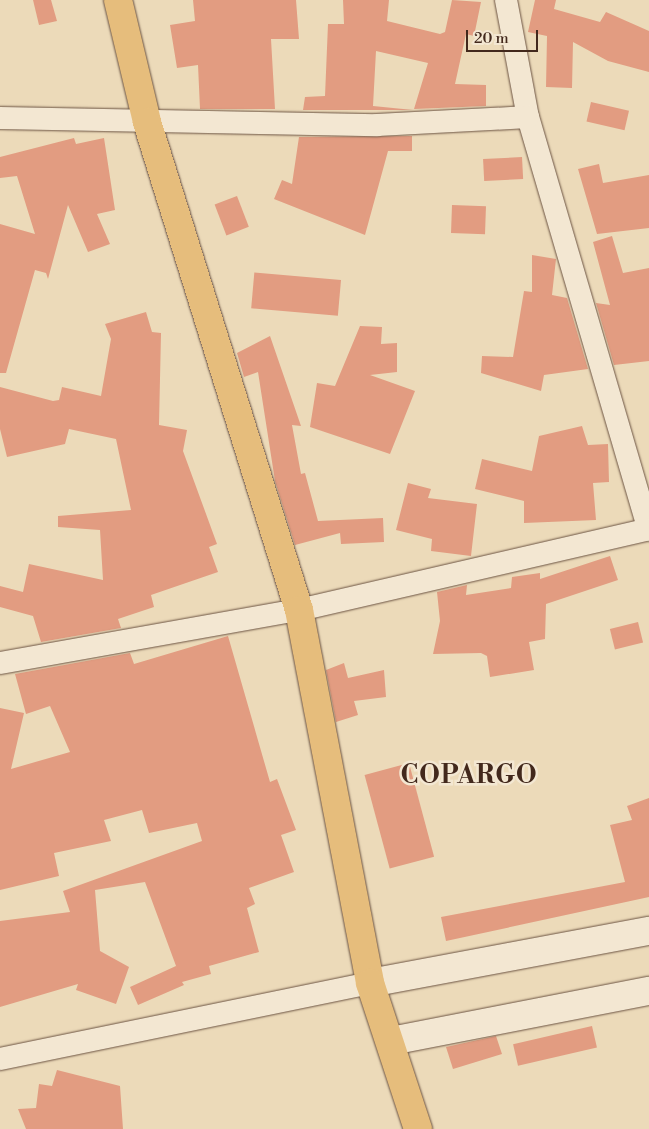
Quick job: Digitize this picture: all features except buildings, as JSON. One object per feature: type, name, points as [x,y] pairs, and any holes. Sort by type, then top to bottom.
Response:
[{"type":"highway","points":[[118,0],[147,122],[300,610],[370,983],[391,1041],[418,1129]]},
{"type":"street","points":[[0,664],[300,610],[649,529],[528,117],[506,0]]},
{"type":"street","points":[[0,118],[377,125],[528,117]]},
{"type":"street","points":[[0,1060],[370,983],[649,931]]},
{"type":"street","points":[[391,1041],[649,991]]},
{"type":"district","name":"COPARGO","points":[[469,776]]}]
